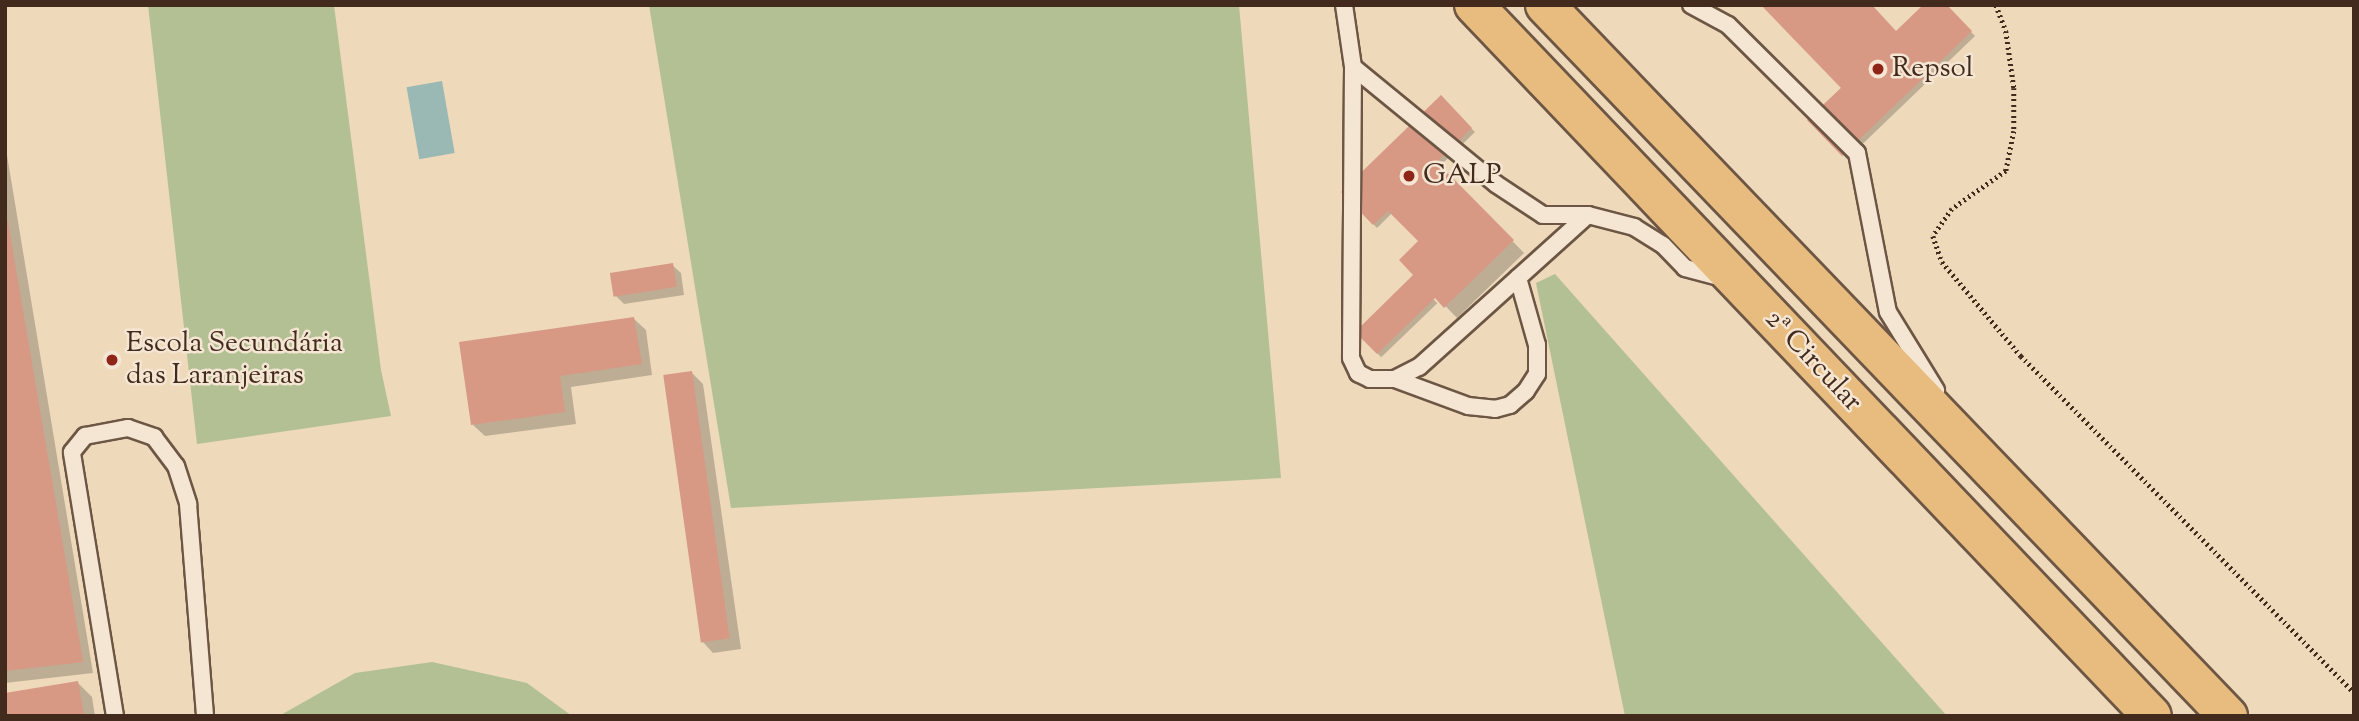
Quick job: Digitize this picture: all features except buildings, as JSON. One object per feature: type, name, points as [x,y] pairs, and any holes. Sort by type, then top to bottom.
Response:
[{"type":"highway","name":"2ª Circular","points":[[1474,5],[2152,716]]},
{"type":"highway","name":"2ª Circular","points":[[1545,5],[2228,716]]},
{"type":"lane","points":[[1344,5],[1353,66],[1351,358],[1358,373],[1370,379],[1395,379],[1468,406],[1495,409],[1510,405],[1526,391],[1536,374],[1537,345],[1518,278]]},
{"type":"lane","points":[[1701,8],[1728,25],[1857,153],[1888,312],[1977,454]]},
{"type":"lane","points":[[1353,66],[1496,184],[1543,215],[1588,215],[1634,227],[1663,245],[1685,268],[1739,283]]},
{"type":"lane","points":[[1395,379],[1419,367],[1588,215]]},
{"type":"lane","points":[[116,716],[72,452],[85,436],[128,428],[154,438],[176,466],[188,504],[205,716]]},
{"type":"path","points":[[1996,5],[2006,31],[2011,65],[2014,131],[2006,172],[1952,209],[1933,236],[1942,262],[2021,356],[2354,693]]},
{"type":"green space","points":[[148,5],[334,5],[381,370],[391,416],[197,444]]},
{"type":"green space","points":[[649,5],[1239,5],[1281,478],[731,508]]},
{"type":"green space","points":[[1555,274],[1947,716],[1625,716],[1536,283]]},
{"type":"green space","points":[[432,662],[527,683],[572,716],[279,716],[355,673]]},
{"type":"water","points":[[442,81],[455,153],[419,159],[407,87]]},
{"type":"place","name":"Repsol","points":[[1878,69]]},
{"type":"place","name":"GALP","points":[[1409,176]]},
{"type":"place","name":"Escola Secundária das Laranjeiras","points":[[112,360]]}]
